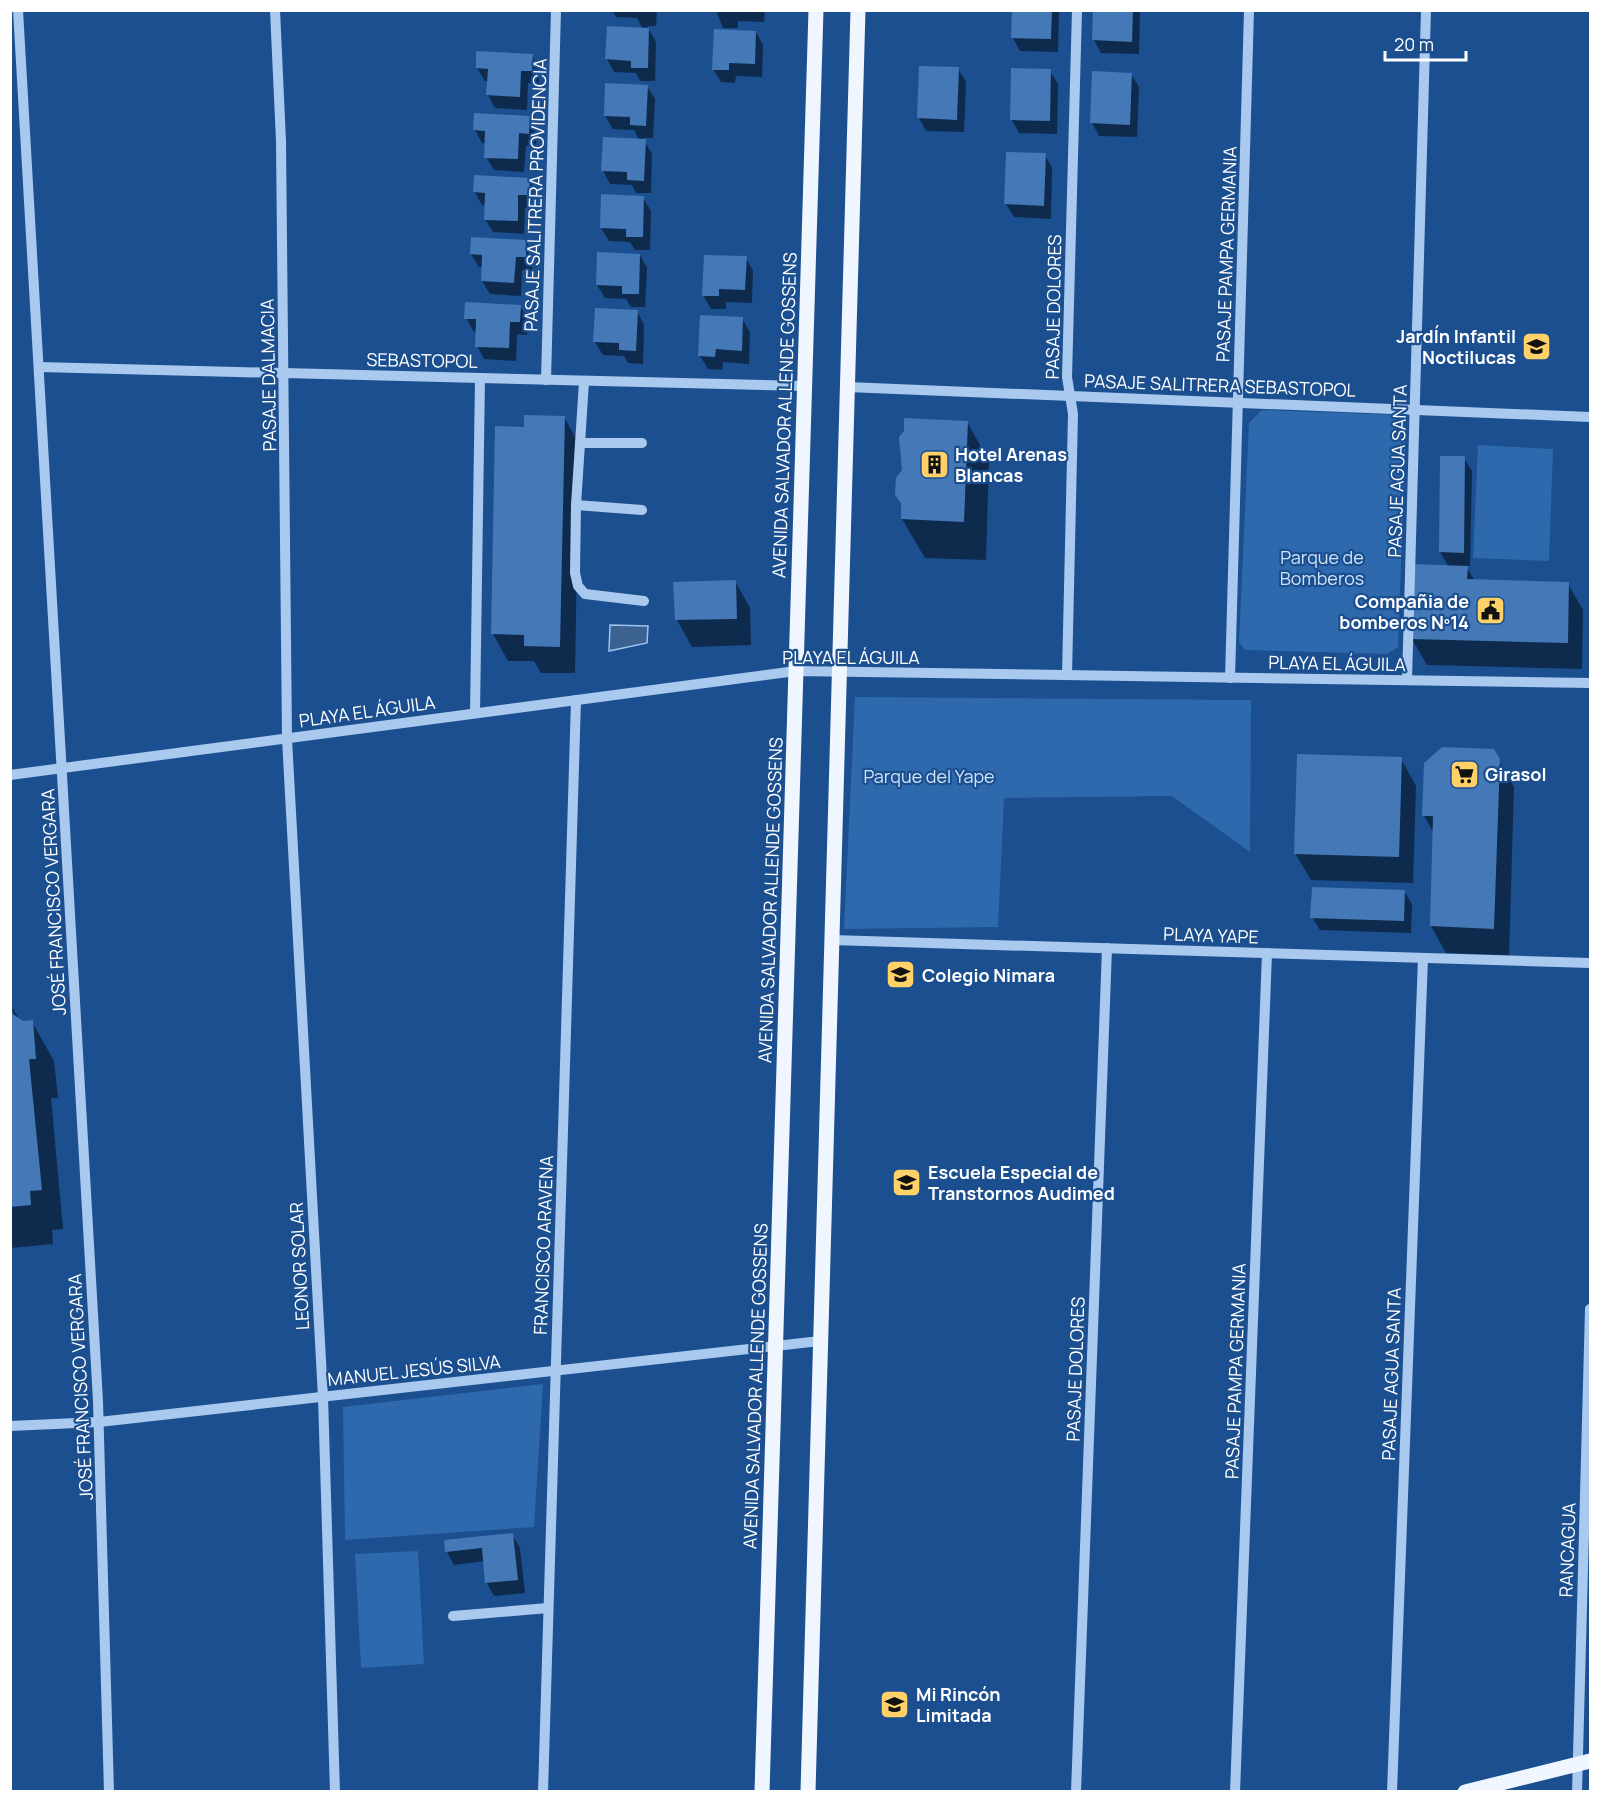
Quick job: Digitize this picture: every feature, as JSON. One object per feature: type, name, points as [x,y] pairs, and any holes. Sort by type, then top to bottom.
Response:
[{"type":"main road","name":"AVENIDA SALVADOR ALLENDE GOSSENS","points":[[762,1791],[816,10]]},
{"type":"main road","points":[[808,1791],[858,10]]},
{"type":"main road","points":[[1465,1791],[1584,1762]]},
{"type":"street","name":"JOSÉ FRANCISCO VERGARA","points":[[18,10],[99,1422],[109,1791]]},
{"type":"street","name":"PASAJE DALMACIA","points":[[275,10],[281,141],[285,373],[287,738]]},
{"type":"street","name":"PASAJE SALITRERA PROVIDENCIA","points":[[546,380],[556,10]]},
{"type":"street","name":"PASAJE DOLORES","points":[[1067,675],[1073,414],[1066,376],[1077,10]]},
{"type":"street","name":"PASAJE PAMPA GERMANIA","points":[[1230,678],[1249,10]]},
{"type":"street","name":"PASAJE AGUA SANTA","points":[[1407,681],[1426,10]]},
{"type":"street","name":"SEBASTOPOL","points":[[39,367],[804,386]]},
{"type":"street","points":[[476,713],[480,378]]},
{"type":"street","points":[[584,381],[576,505],[575,573],[578,586],[585,594],[644,601]]},
{"type":"street","name":"PASAJE SALITRERA SEBASTOPOL","points":[[847,387],[1590,417]]},
{"type":"street","points":[[580,443],[642,443]]},
{"type":"street","points":[[576,505],[642,510]]},
{"type":"street","name":"PLAYA EL ÁGUILA","points":[[10,775],[796,671],[1590,683]]},
{"type":"street","name":"FRANCISCO ARAVENA","points":[[543,1791],[576,700]]},
{"type":"street","name":"LEONOR SOLAR","points":[[287,738],[323,1397],[335,1791]]},
{"type":"street","name":"PLAYA YAPE","points":[[831,940],[1590,963]]},
{"type":"street","name":"PASAJE DOLORES","points":[[1076,1791],[1107,948]]},
{"type":"street","name":"PASAJE PAMPA GERMANIA","points":[[1235,1791],[1267,953]]},
{"type":"street","name":"PASAJE AGUA SANTA","points":[[1392,1791],[1423,958]]},
{"type":"street","name":"RANCAGUA","points":[[1577,1791],[1584,1762],[1590,1309]]},
{"type":"street","name":"MANUEL JESÚS SILVA","points":[[10,1426],[99,1422],[820,1341]]},
{"type":"street","points":[[453,1616],[548,1608]]},
{"type":"green space","name":"Parque de Bomberos","points":[[1262,410],[1396,415],[1406,426],[1398,647],[1387,654],[1245,650],[1239,642],[1249,423]]},
{"type":"green space","points":[[1478,445],[1553,449],[1549,561],[1473,558]]},
{"type":"green space","name":"Parque del Yape","points":[[855,697],[1251,700],[1250,852],[1172,796],[1004,798],[998,927],[844,929]]},
{"type":"green space","points":[[543,1384],[534,1527],[345,1540],[343,1407]]},
{"type":"green space","points":[[418,1551],[424,1664],[361,1668],[355,1554]]},
{"type":"shaded area","points":[[610,625],[648,626],[647,643],[609,651]]},
{"type":"building","points":[[1012,10],[1052,10],[1051,39],[1011,38]]},
{"type":"building","points":[[1093,10],[1133,10],[1132,42],[1092,40]]},
{"type":"building","points":[[607,26],[649,28],[648,68],[631,68],[631,61],[605,59]]},
{"type":"building","points":[[714,29],[756,31],[755,64],[729,63],[729,70],[712,70]]},
{"type":"building","points":[[476,51],[533,54],[532,71],[521,71],[520,97],[486,95],[488,69],[476,68]]},
{"type":"building","points":[[919,66],[959,67],[957,120],[917,118]]},
{"type":"building","points":[[1011,68],[1051,69],[1050,121],[1010,120]]},
{"type":"building","points":[[1092,71],[1132,73],[1130,125],[1090,123]]},
{"type":"building","points":[[605,83],[648,85],[646,126],[630,125],[630,117],[604,116]]},
{"type":"building","points":[[474,113],[530,116],[529,134],[519,133],[518,159],[484,158],[485,131],[473,130]]},
{"type":"building","points":[[603,137],[646,139],[644,181],[627,180],[627,172],[601,171]]},
{"type":"building","points":[[1006,152],[1046,153],[1044,206],[1004,204]]},
{"type":"building","points":[[474,175],[530,178],[529,195],[518,195],[518,221],[484,220],[485,193],[473,192]]},
{"type":"building","points":[[601,194],[644,196],[643,237],[626,237],[626,229],[600,228]]},
{"type":"building","points":[[471,237],[526,240],[526,257],[516,257],[514,283],[481,281],[482,255],[470,254]]},
{"type":"building","points":[[597,252],[640,254],[639,294],[622,294],[622,286],[596,285]]},
{"type":"building","points":[[704,255],[747,256],[745,290],[719,289],[719,296],[702,296]]},
{"type":"building","points":[[465,302],[521,305],[520,322],[510,322],[509,348],[475,347],[476,319],[464,319]]},
{"type":"building","points":[[595,308],[638,310],[636,351],[619,350],[619,343],[593,342]]},
{"type":"building","points":[[700,315],[743,317],[742,351],[716,349],[715,357],[698,356]]},
{"type":"building","points":[[524,415],[565,416],[560,647],[524,646],[524,635],[491,634],[495,426],[524,427]]},
{"type":"building","name":"Hotel Arenas Blancas","points":[[904,418],[968,421],[964,522],[901,519],[901,503],[895,495],[896,478],[902,470],[899,437],[904,431]]},
{"type":"building","points":[[1440,456],[1465,456],[1464,553],[1439,552]]},
{"type":"building","name":"Compañia de bomberos Nº14","points":[[1412,564],[1468,566],[1467,579],[1569,582],[1568,643],[1411,639]]},
{"type":"building","points":[[736,580],[737,619],[675,620],[673,582]]},
{"type":"building","points":[[1442,747],[1494,749],[1500,759],[1494,929],[1430,926],[1433,816],[1422,816],[1424,763]]},
{"type":"building","points":[[1297,754],[1402,757],[1399,857],[1294,854]]},
{"type":"building","points":[[1312,887],[1405,890],[1404,921],[1310,918]]},
{"type":"building","points":[[10,1001],[13,1014],[23,1021],[33,1020],[36,1059],[29,1059],[42,1190],[30,1191],[31,1205],[10,1207]]},
{"type":"building","points":[[513,1533],[518,1580],[485,1583],[482,1548],[445,1552],[444,1540]]},
{"type":"place","name":"JardÍn Infantil Noctilucas","points":[[1537,346]]},
{"type":"place","name":"Hotel Arenas Blancas","points":[[934,464]]},
{"type":"place","name":"Compañia de bomberos Nº14","points":[[1490,611]]},
{"type":"place","name":"Girasol","points":[[1464,774]]},
{"type":"place","name":"Colegio Nimara","points":[[901,975]]},
{"type":"place","name":"Escuela Especial de Transtornos Audimed","points":[[907,1182]]},
{"type":"place","name":"Mi Rincón Limitada","points":[[895,1704]]}]
